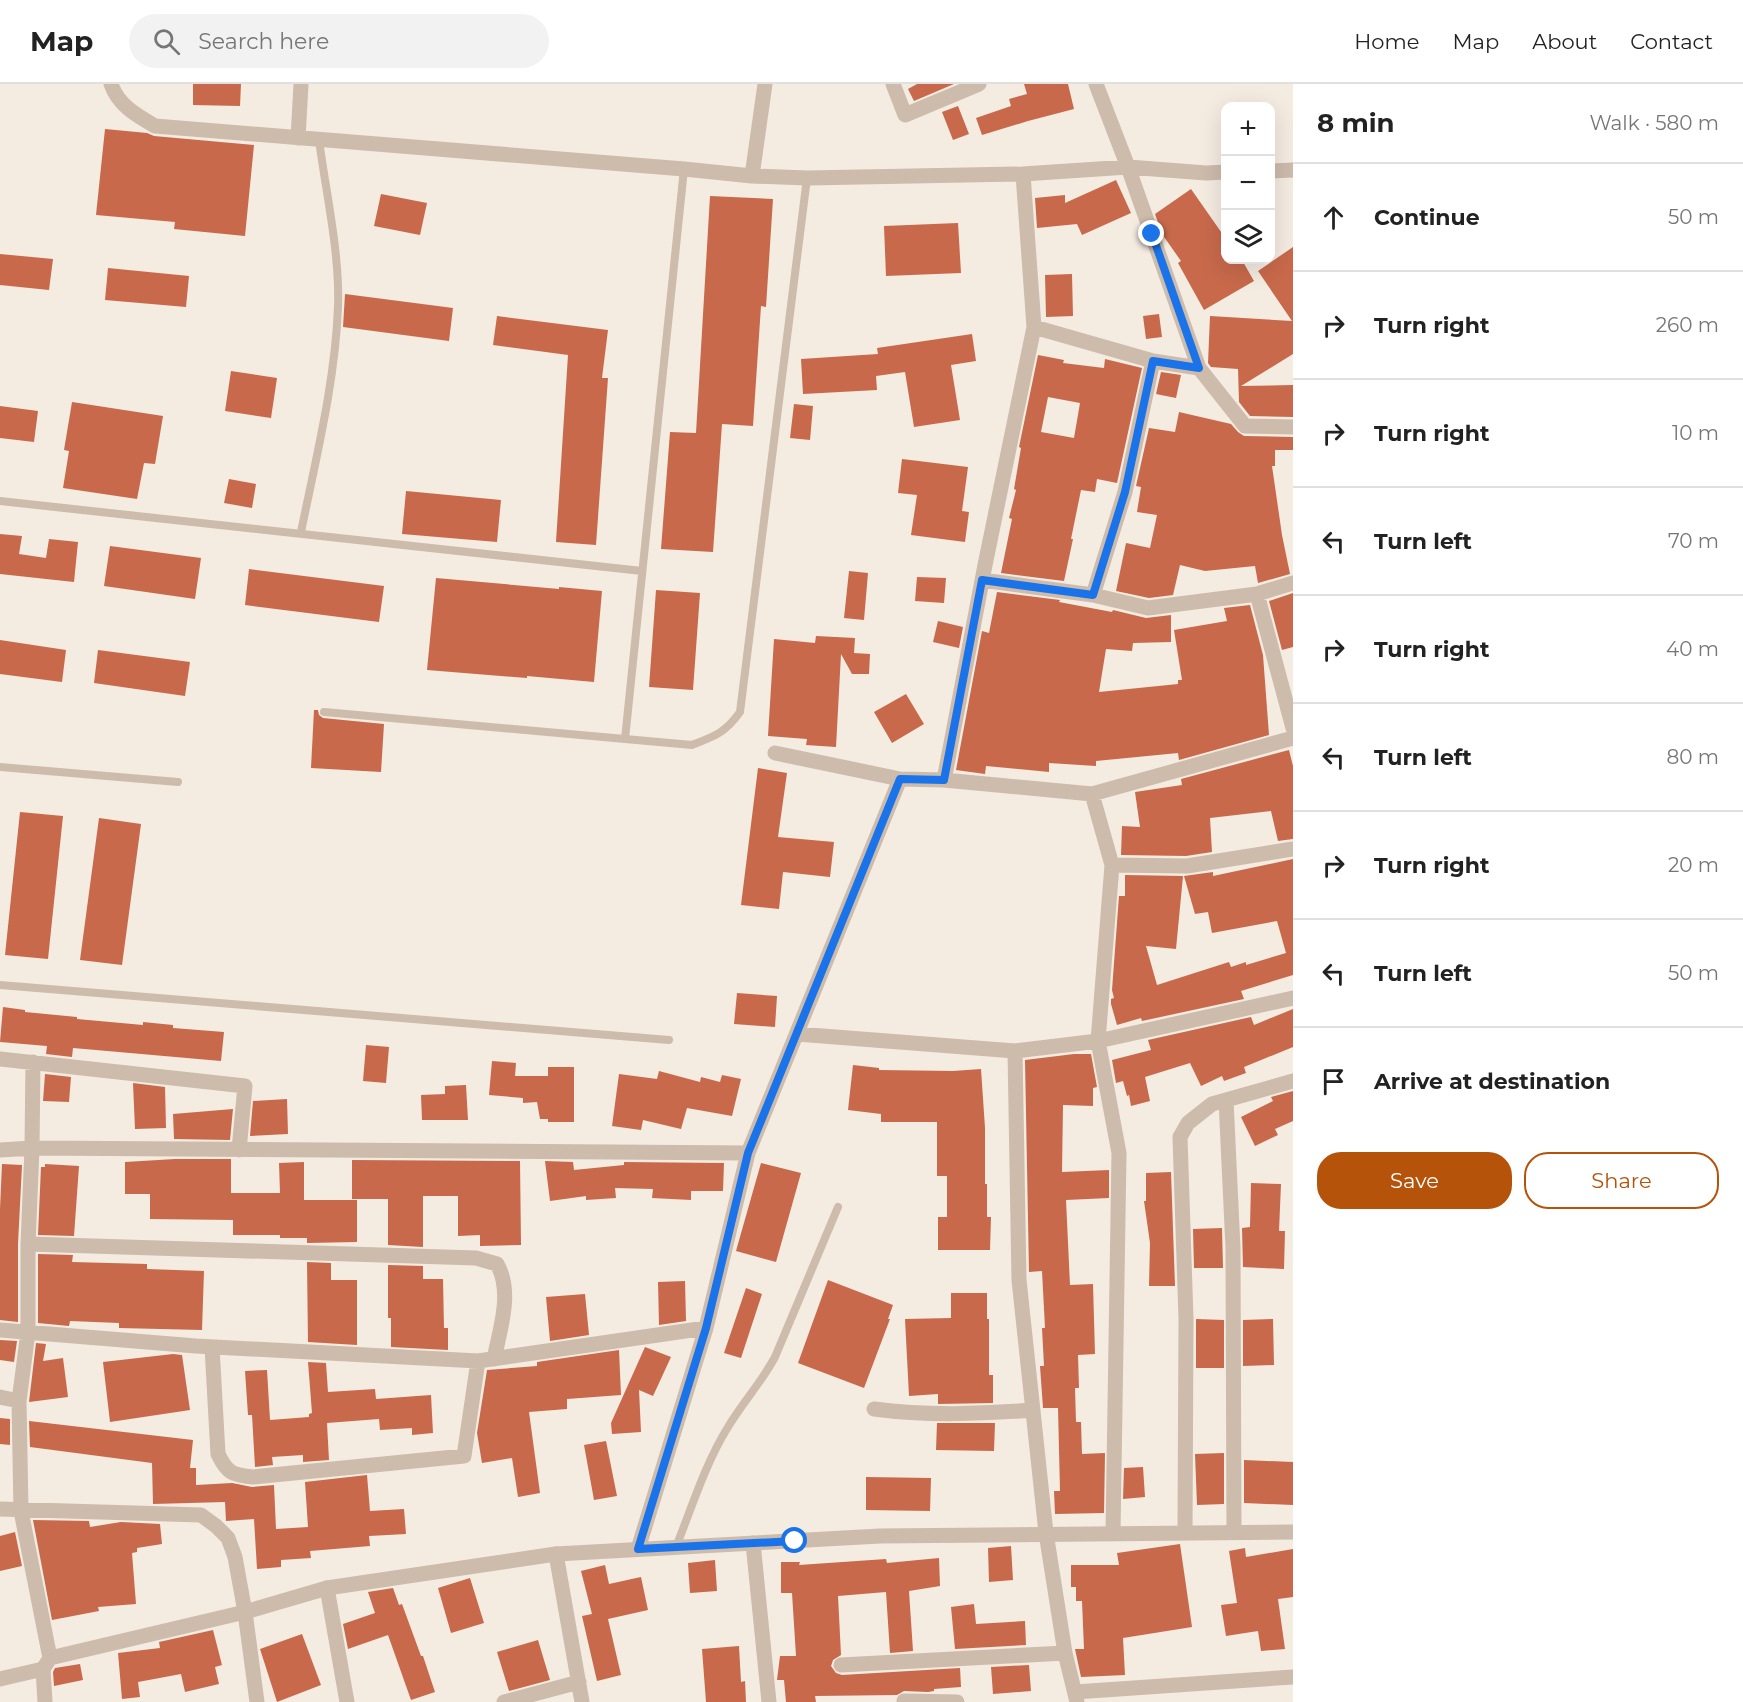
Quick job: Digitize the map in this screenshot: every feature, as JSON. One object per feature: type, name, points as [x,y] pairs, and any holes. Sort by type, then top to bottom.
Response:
[{"type":"street","points":[[111,84],[114,94],[129,110],[155,126],[752,176],[807,178],[1023,174],[1128,167],[1221,172]]},
{"type":"street","points":[[298,138],[301,84]]},
{"type":"street","points":[[752,176],[765,84]]},
{"type":"street","points":[[893,84],[905,115],[979,84]]},
{"type":"street","points":[[1096,84],[1199,368],[1245,426],[1293,427]]},
{"type":"street","points":[[1275,171],[1293,170]]},
{"type":"street","points":[[944,780],[1034,327],[1023,174]]},
{"type":"street","points":[[1034,327],[1153,361],[1199,368]]},
{"type":"street","points":[[1093,595],[1125,492],[1153,361]]},
{"type":"street","points":[[982,580],[1093,595],[1148,608],[1257,594],[1293,583]]},
{"type":"street","points":[[1257,594],[1293,729]]},
{"type":"street","points":[[775,753],[900,779],[944,780],[1092,794],[1293,738]]},
{"type":"street","points":[[638,1549],[706,1328],[748,1153],[900,779]]},
{"type":"street","points":[[1092,794],[1112,866],[1098,1041],[1119,1153],[1113,1533]]},
{"type":"street","points":[[1112,866],[1187,867],[1293,849]]},
{"type":"street","points":[[797,1034],[1015,1051],[1098,1041],[1293,998]]},
{"type":"street","points":[[1015,1051],[1019,1280],[1046,1533],[1065,1653],[1076,1697],[1293,1677]]},
{"type":"street","points":[[0,1059],[245,1086],[239,1150]]},
{"type":"street","points":[[33,1062],[28,1332],[19,1401],[21,1511],[47,1664],[45,1702]]},
{"type":"street","points":[[1185,1532],[1186,1319],[1180,1137],[1188,1123],[1212,1104],[1293,1081]]},
{"type":"street","points":[[1226,1100],[1233,1248],[1234,1532]]},
{"type":"street","points":[[0,1150],[32,1148],[748,1153]]},
{"type":"street","points":[[28,1244],[476,1258],[497,1264],[503,1274],[505,1297],[494,1359]]},
{"type":"street","points":[[0,1330],[212,1347],[478,1361],[706,1328]]},
{"type":"street","points":[[212,1347],[218,1454],[225,1467],[236,1476],[464,1456],[478,1361]]},
{"type":"street","points":[[0,1397],[19,1401]]},
{"type":"street","points":[[874,1409],[908,1414],[966,1415],[1033,1410]]},
{"type":"street","points":[[0,1509],[201,1515],[216,1526],[228,1538],[235,1557],[257,1702]]},
{"type":"street","points":[[0,1679],[47,1664],[327,1588],[556,1554],[880,1536],[1293,1532]]},
{"type":"street","points":[[753,1543],[769,1702]]},
{"type":"street","points":[[556,1554],[582,1702]]},
{"type":"street","points":[[327,1588],[347,1702]]},
{"type":"street","points":[[841,1665],[1065,1653]]},
{"type":"street","points":[[504,1702],[579,1682]]},
{"type":"street","points":[[904,1701],[957,1702]]},
{"type":"lane","points":[[301,532],[332,378],[338,306],[337,270],[319,140]]},
{"type":"lane","points":[[625,739],[684,169]]},
{"type":"lane","points":[[324,712],[692,745],[716,736],[729,727],[740,712],[807,178]]},
{"type":"lane","points":[[0,501],[301,532],[642,571]]},
{"type":"lane","points":[[0,767],[178,782]]},
{"type":"lane","points":[[0,985],[669,1040]]},
{"type":"lane","points":[[676,1547],[702,1481],[728,1427],[762,1381],[775,1357],[838,1207]]},
{"type":"building","points":[[193,84],[241,84],[240,106],[193,105]]},
{"type":"building","points":[[917,84],[954,84],[914,101],[908,89]]},
{"type":"building","points":[[1024,84],[1068,84],[1074,109],[982,135],[976,118],[1011,106],[1009,99],[1027,94]]},
{"type":"building","points":[[958,106],[969,134],[953,140],[942,112]]},
{"type":"building","points":[[105,129],[254,145],[245,236],[174,229],[175,222],[96,215]]},
{"type":"building","points":[[1116,180],[1131,213],[1082,235],[1077,224],[1037,228],[1035,198],[1065,195],[1065,203]]},
{"type":"building","points":[[1191,189],[1221,232],[1221,264],[1244,264],[1254,281],[1204,310],[1178,263],[1181,261],[1162,234],[1155,214]]},
{"type":"building","points":[[381,194],[427,203],[420,235],[374,226]]},
{"type":"building","points":[[710,196],[773,199],[766,307],[761,306],[753,426],[722,424],[713,552],[661,549],[670,432],[696,433]]},
{"type":"building","points":[[958,223],[961,273],[886,276],[884,226]]},
{"type":"building","points":[[1293,247],[1293,354],[1241,386],[1293,385],[1293,417],[1250,416],[1239,402],[1238,369],[1211,367],[1208,363],[1210,316],[1292,321],[1258,271],[1268,264],[1275,264],[1275,259]]},
{"type":"building","points":[[0,254],[53,259],[49,290],[0,285]]},
{"type":"building","points":[[108,268],[189,276],[186,307],[105,300]]},
{"type":"building","points":[[1072,274],[1073,316],[1046,317],[1045,275]]},
{"type":"building","points":[[345,294],[453,308],[449,341],[343,327]]},
{"type":"building","points":[[1159,314],[1162,337],[1146,339],[1143,316]]},
{"type":"building","points":[[497,316],[608,330],[602,378],[608,378],[596,545],[556,542],[568,355],[493,345]]},
{"type":"building","points":[[972,334],[976,361],[951,365],[960,420],[914,427],[905,372],[876,376],[877,390],[803,394],[801,359],[878,354],[877,348]]},
{"type":"building","points":[[1038,355],[1064,360],[1063,363],[1104,368],[1105,359],[1142,368],[1117,483],[1097,479],[1095,492],[1081,490],[1064,581],[1001,573],[1012,519],[1009,518],[1016,490],[1014,489],[1021,448],[1019,447]],"holes":[[[1048,397],[1080,403],[1074,438],[1041,432]]]},
{"type":"building","points":[[231,371],[277,378],[271,418],[225,411]]},
{"type":"building","points":[[1161,372],[1181,375],[1176,398],[1156,394]]},
{"type":"building","points":[[72,402],[163,416],[155,464],[144,463],[137,499],[63,488],[69,451],[64,450]]},
{"type":"building","points":[[794,404],[813,406],[810,440],[790,438]]},
{"type":"building","points":[[0,406],[38,411],[34,442],[0,438]]},
{"type":"building","points":[[1179,412],[1231,424],[1244,436],[1293,437],[1293,450],[1275,450],[1275,466],[1272,466],[1290,574],[1258,583],[1255,566],[1205,571],[1180,565],[1173,595],[1149,598],[1116,591],[1126,543],[1150,548],[1157,515],[1137,512],[1141,487],[1136,486],[1149,428],[1175,432]]},
{"type":"building","points":[[902,459],[968,467],[962,511],[969,512],[965,542],[911,535],[917,495],[898,493]]},
{"type":"building","points":[[229,479],[256,484],[252,508],[224,503]]},
{"type":"building","points":[[406,491],[501,500],[497,542],[402,534]]},
{"type":"building","points":[[0,534],[22,536],[19,554],[46,558],[49,539],[78,542],[74,582],[0,574]]},
{"type":"building","points":[[110,546],[201,558],[195,599],[104,586]]},
{"type":"building","points":[[249,569],[384,586],[379,622],[245,605]]},
{"type":"building","points":[[849,571],[868,573],[864,620],[844,618]]},
{"type":"building","points":[[917,577],[946,578],[944,603],[915,601]]},
{"type":"building","points":[[436,578],[602,591],[594,682],[427,670]]},
{"type":"building","points":[[656,590],[700,593],[693,690],[649,687]]},
{"type":"building","points":[[997,592],[1060,600],[1059,602],[1112,612],[1113,610],[1146,618],[1171,615],[1171,642],[1133,643],[1132,651],[1106,649],[1099,692],[1178,684],[1178,680],[1182,680],[1174,630],[1227,621],[1224,608],[1250,605],[1263,655],[1269,735],[1179,760],[1178,753],[1096,761],[1096,766],[1049,763],[1049,772],[986,766],[985,774],[956,770],[982,631],[989,633]]},
{"type":"building","points":[[1293,593],[1293,647],[1282,650],[1269,601]]},
{"type":"building","points":[[938,621],[963,627],[959,648],[933,642]]},
{"type":"building","points":[[816,636],[855,638],[854,653],[870,654],[869,674],[852,674],[841,654],[836,747],[806,745],[807,739],[768,736],[774,639],[815,643]]},
{"type":"building","points":[[0,640],[66,650],[62,682],[0,674]]},
{"type":"building","points":[[98,650],[190,662],[185,696],[94,683]]},
{"type":"building","points":[[906,694],[924,724],[892,743],[874,712]]},
{"type":"building","points":[[314,710],[318,710],[319,715],[323,718],[384,724],[381,772],[311,768]]},
{"type":"building","points":[[1289,750],[1293,766],[1293,839],[1278,841],[1271,811],[1210,818],[1212,852],[1186,856],[1121,855],[1122,826],[1140,827],[1135,792],[1182,785],[1181,779]]},
{"type":"building","points":[[758,768],[787,773],[778,837],[834,842],[830,877],[783,872],[779,909],[741,905]]},
{"type":"building","points":[[20,812],[63,816],[48,959],[5,955]]},
{"type":"building","points":[[99,818],[141,824],[122,965],[80,960]]},
{"type":"building","points":[[1293,859],[1293,975],[1241,991],[1244,999],[1142,1021],[1141,1018],[1117,1025],[1111,999],[1114,998],[1112,990],[1119,896],[1125,896],[1125,875],[1183,876],[1176,949],[1146,946],[1157,985],[1229,962],[1231,967],[1246,962],[1246,965],[1286,953],[1277,921],[1212,933],[1208,912],[1195,914],[1184,876],[1213,872],[1213,876]]},
{"type":"building","points":[[737,993],[777,996],[775,1027],[734,1024]]},
{"type":"building","points":[[3,1007],[25,1010],[25,1012],[77,1017],[77,1019],[143,1025],[143,1022],[173,1025],[173,1028],[224,1032],[221,1061],[73,1048],[72,1057],[46,1054],[47,1046],[0,1042]]},
{"type":"building","points":[[1293,1009],[1293,1047],[1244,1067],[1246,1073],[1224,1081],[1222,1076],[1201,1086],[1190,1063],[1145,1077],[1150,1101],[1131,1106],[1123,1081],[1116,1083],[1112,1060],[1151,1050],[1148,1040],[1251,1017],[1254,1025]]},
{"type":"building","points":[[366,1045],[389,1047],[386,1083],[363,1081]]},
{"type":"building","points":[[1091,1054],[1097,1087],[1093,1088],[1093,1106],[1063,1105],[1062,1172],[1109,1170],[1109,1198],[1066,1200],[1070,1285],[1093,1284],[1095,1354],[1078,1355],[1079,1388],[1075,1388],[1076,1422],[1081,1422],[1082,1454],[1105,1453],[1104,1513],[1055,1514],[1054,1491],[1060,1491],[1058,1408],[1043,1408],[1040,1366],[1044,1366],[1042,1328],[1045,1328],[1042,1271],[1029,1272],[1025,1060]]},
{"type":"building","points":[[492,1061],[516,1063],[515,1076],[548,1076],[548,1067],[574,1067],[574,1122],[548,1122],[548,1119],[540,1119],[537,1102],[523,1103],[523,1098],[489,1095]]},
{"type":"building","points":[[853,1065],[879,1068],[879,1070],[981,1069],[987,1217],[991,1217],[990,1250],[938,1250],[938,1217],[947,1217],[947,1176],[937,1176],[937,1122],[881,1122],[881,1114],[848,1110]]},
{"type":"building","points":[[659,1071],[700,1082],[701,1077],[720,1082],[722,1075],[741,1079],[732,1116],[687,1108],[681,1129],[643,1120],[641,1130],[612,1126],[619,1074],[657,1079]]},
{"type":"building","points":[[45,1074],[71,1077],[69,1102],[43,1101]]},
{"type":"building","points":[[133,1083],[165,1087],[166,1128],[135,1129]]},
{"type":"building","points":[[466,1085],[468,1120],[422,1120],[421,1095],[445,1094],[445,1086]]},
{"type":"building","points":[[1293,1091],[1293,1121],[1275,1129],[1278,1135],[1255,1146],[1241,1117],[1273,1101],[1271,1097]]},
{"type":"building","points":[[287,1099],[288,1134],[250,1136],[253,1101]]},
{"type":"building","points":[[233,1109],[230,1140],[174,1139],[173,1114]]},
{"type":"building","points":[[231,1159],[231,1193],[280,1193],[279,1163],[304,1162],[304,1200],[357,1200],[357,1242],[307,1243],[307,1238],[280,1238],[280,1235],[233,1235],[233,1220],[150,1219],[150,1194],[125,1194],[125,1162]]},
{"type":"building","points":[[352,1160],[520,1161],[521,1245],[480,1246],[480,1235],[458,1236],[458,1196],[423,1196],[423,1247],[388,1245],[388,1199],[352,1199]]},
{"type":"building","points":[[545,1161],[573,1162],[574,1170],[624,1165],[624,1162],[724,1163],[723,1191],[691,1191],[691,1200],[652,1198],[653,1189],[615,1188],[616,1198],[586,1200],[586,1196],[550,1201]]},
{"type":"building","points":[[761,1163],[801,1173],[776,1262],[736,1251]]},
{"type":"building","points":[[2,1164],[22,1165],[18,1244],[18,1322],[0,1320]]},
{"type":"building","points":[[45,1164],[79,1166],[74,1236],[38,1235],[41,1167],[45,1167]]},
{"type":"building","points":[[1171,1172],[1175,1286],[1149,1286],[1150,1243],[1144,1201],[1146,1201],[1146,1173]]},
{"type":"building","points":[[1251,1183],[1281,1184],[1279,1231],[1285,1231],[1284,1269],[1243,1267],[1242,1228],[1250,1227]]},
{"type":"building","points":[[1222,1228],[1223,1268],[1194,1268],[1193,1229]]},
{"type":"building","points":[[38,1254],[73,1255],[72,1262],[147,1264],[147,1269],[204,1271],[202,1330],[119,1328],[119,1323],[70,1321],[69,1326],[38,1323]]},
{"type":"building","points":[[307,1262],[331,1263],[331,1280],[357,1280],[357,1345],[308,1342]]},
{"type":"building","points":[[388,1265],[423,1266],[423,1279],[443,1279],[444,1328],[448,1328],[448,1350],[391,1347],[391,1318],[388,1318]]},
{"type":"building","points":[[828,1280],[893,1305],[864,1388],[798,1363]]},
{"type":"building","points":[[685,1281],[686,1321],[659,1325],[658,1282]]},
{"type":"building","points":[[746,1288],[762,1294],[741,1358],[724,1353]]},
{"type":"building","points":[[951,1293],[987,1293],[989,1375],[993,1375],[993,1403],[938,1404],[938,1394],[909,1396],[905,1319],[951,1318]]},
{"type":"building","points":[[585,1294],[589,1335],[550,1341],[546,1297]]},
{"type":"building","points":[[1196,1319],[1224,1320],[1224,1368],[1196,1368]]},
{"type":"building","points":[[1273,1319],[1274,1365],[1243,1366],[1243,1320]]},
{"type":"building","points":[[0,1340],[17,1341],[14,1362],[0,1360]]},
{"type":"building","points":[[36,1343],[46,1344],[43,1361],[63,1358],[68,1397],[29,1402]]},
{"type":"building","points":[[645,1347],[671,1357],[653,1396],[639,1390],[641,1432],[612,1434],[611,1423]]},
{"type":"building","points":[[619,1350],[621,1395],[567,1399],[567,1409],[529,1412],[540,1493],[518,1497],[512,1458],[482,1463],[477,1433],[487,1370],[537,1366],[537,1362]]},
{"type":"building","points":[[182,1355],[190,1410],[110,1422],[103,1362]]},
{"type":"building","points":[[308,1362],[326,1363],[328,1392],[375,1389],[376,1399],[431,1395],[433,1433],[412,1435],[412,1428],[380,1430],[379,1419],[327,1423],[329,1460],[303,1462],[303,1455],[272,1457],[273,1465],[255,1467],[252,1415],[248,1415],[245,1371],[267,1370],[270,1420],[309,1417],[312,1413]]},
{"type":"building","points":[[0,1418],[10,1419],[10,1445],[0,1444]]},
{"type":"building","points":[[29,1421],[193,1440],[190,1468],[196,1468],[196,1485],[232,1483],[252,1487],[274,1485],[276,1529],[308,1527],[305,1482],[367,1475],[370,1511],[404,1509],[406,1534],[369,1536],[370,1546],[310,1551],[311,1558],[281,1560],[281,1567],[257,1569],[254,1519],[226,1521],[225,1502],[153,1504],[152,1463],[30,1447]]},
{"type":"building","points":[[937,1423],[995,1423],[994,1451],[936,1450]]},
{"type":"building","points":[[606,1441],[617,1496],[594,1500],[584,1445]]},
{"type":"building","points":[[1224,1453],[1224,1504],[1197,1505],[1195,1454]]},
{"type":"building","points":[[1244,1460],[1293,1462],[1293,1505],[1244,1503]]},
{"type":"building","points":[[1143,1467],[1145,1497],[1123,1499],[1124,1468]]},
{"type":"building","points":[[866,1477],[931,1478],[930,1511],[866,1510]]},
{"type":"building","points":[[33,1520],[89,1521],[90,1527],[121,1522],[160,1524],[162,1544],[137,1548],[137,1552],[132,1553],[136,1604],[98,1607],[99,1611],[52,1620]]},
{"type":"building","points":[[15,1532],[22,1566],[0,1571],[0,1536]]},
{"type":"building","points":[[1180,1544],[1192,1627],[1123,1638],[1125,1675],[1081,1677],[1075,1649],[1084,1649],[1082,1601],[1076,1601],[1076,1587],[1071,1587],[1071,1565],[1119,1565],[1117,1553]]},
{"type":"building","points":[[1011,1546],[1013,1580],[989,1582],[988,1548]]},
{"type":"building","points":[[1245,1548],[1246,1557],[1293,1549],[1293,1597],[1278,1599],[1285,1649],[1261,1651],[1258,1631],[1226,1636],[1221,1605],[1237,1603],[1229,1551]]},
{"type":"building","points":[[939,1558],[940,1586],[909,1591],[913,1651],[890,1653],[886,1592],[838,1596],[841,1655],[833,1660],[831,1666],[836,1673],[842,1675],[960,1668],[961,1687],[934,1689],[928,1692],[904,1691],[897,1695],[815,1696],[816,1702],[786,1702],[784,1680],[777,1680],[780,1656],[796,1656],[792,1593],[781,1593],[781,1562],[800,1562],[799,1565],[886,1559],[887,1563]]},
{"type":"building","points":[[715,1560],[717,1591],[690,1593],[688,1563]]},
{"type":"building","points":[[605,1565],[609,1584],[641,1577],[648,1610],[608,1619],[621,1675],[597,1681],[582,1616],[592,1614],[581,1571]]},
{"type":"building","points":[[470,1578],[484,1623],[451,1633],[438,1588]]},
{"type":"building","points":[[393,1588],[399,1605],[402,1604],[421,1656],[423,1656],[435,1692],[411,1700],[388,1635],[348,1649],[343,1624],[375,1613],[368,1592]]},
{"type":"building","points":[[974,1604],[976,1624],[1025,1621],[1026,1645],[955,1649],[951,1607]]},
{"type":"building","points":[[213,1630],[222,1665],[215,1667],[219,1684],[185,1692],[181,1674],[138,1682],[140,1697],[122,1699],[118,1653],[160,1648],[159,1642]]},
{"type":"building","points":[[302,1634],[321,1685],[277,1702],[260,1649]]},
{"type":"building","points":[[538,1640],[550,1680],[509,1691],[497,1652]]},
{"type":"building","points":[[739,1646],[741,1682],[745,1681],[746,1702],[706,1702],[702,1649]]},
{"type":"building","points":[[80,1664],[83,1680],[54,1686],[55,1668]]},
{"type":"building","points":[[1029,1665],[1031,1691],[993,1694],[991,1667]]},
{"type":"route","points":[[795,1541],[638,1549],[706,1328],[748,1153],[900,779],[944,780],[982,580],[1093,595],[1125,492],[1153,361],[1199,368],[1152,234]]}]
